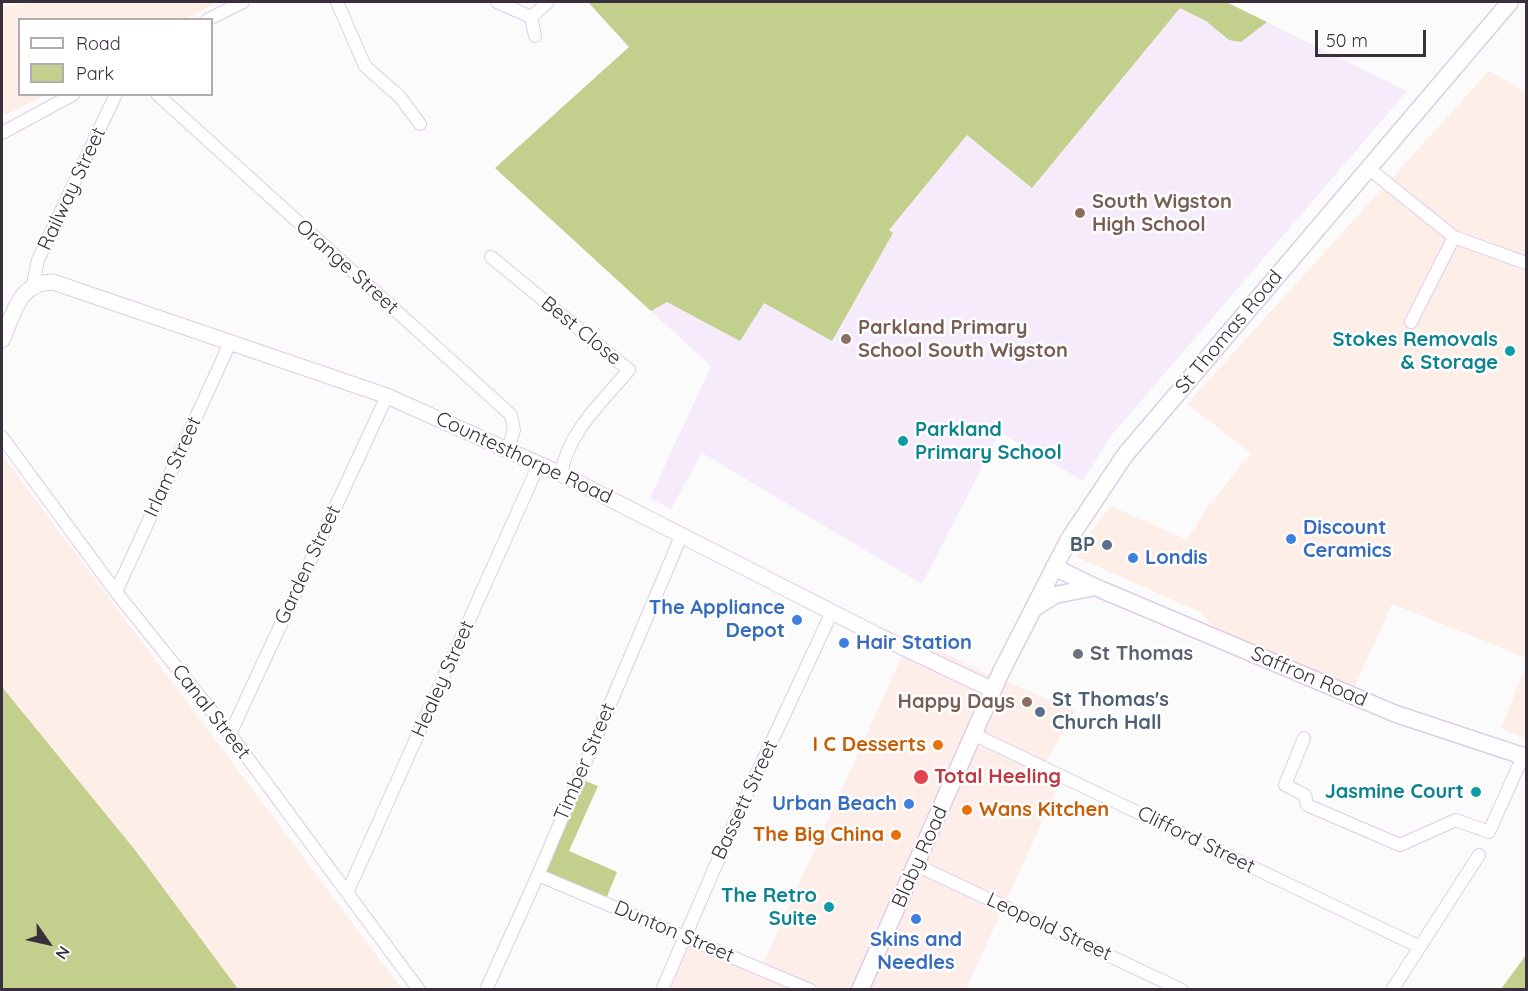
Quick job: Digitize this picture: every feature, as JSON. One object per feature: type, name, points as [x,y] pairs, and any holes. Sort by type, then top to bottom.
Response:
[{"type":"main road","name":"St Thomas Road","points":[[993,690],[1030,611],[1069,539],[1125,455],[1508,2]]},
{"type":"main road","name":"Saffron Road","points":[[1054,567],[1095,587],[1396,714],[1525,757]]},
{"type":"main road","points":[[1030,611],[1040,602],[1056,595],[1095,587]]},
{"type":"main road","name":"Blaby Road","points":[[860,990],[993,690]]},
{"type":"street","points":[[211,18],[243,2]]},
{"type":"street","points":[[337,2],[365,66],[400,97],[420,124]]},
{"type":"street","points":[[497,2],[531,17]]},
{"type":"street","points":[[531,17],[547,3]]},
{"type":"street","points":[[531,17],[535,36]]},
{"type":"street","points":[[2,134],[70,96]]},
{"type":"street","name":"Railway Street","points":[[33,285],[38,260],[115,96]]},
{"type":"street","name":"Orange Street","points":[[159,96],[511,415],[514,430],[508,449]]},
{"type":"street","points":[[1368,168],[1454,237],[1527,263]]},
{"type":"street","points":[[1411,322],[1454,237]]},
{"type":"street","name":"Best Close","points":[[491,258],[629,370],[574,435],[564,459],[561,474]]},
{"type":"street","name":"Countesthorpe Road","points":[[33,285],[53,282],[387,396],[561,474],[832,612],[993,690]]},
{"type":"street","points":[[2,340],[23,294],[33,285]]},
{"type":"street","name":"Irlam Street","points":[[116,592],[230,343]]},
{"type":"street","name":"Garden Street","points":[[230,734],[387,396]]},
{"type":"street","name":"Canal Street","points":[[2,436],[116,592],[230,734],[419,990]]},
{"type":"street","name":"Healey Street","points":[[347,893],[539,464]]},
{"type":"street","name":"Timber Street","points":[[486,990],[538,875],[682,534]]},
{"type":"street","name":"Bassett Street","points":[[662,990],[832,612]]},
{"type":"street","name":"Clifford Street","points":[[973,734],[1420,947]]},
{"type":"street","points":[[1304,738],[1285,785],[1305,795],[1306,805],[1400,845],[1456,820],[1489,832],[1525,757]]},
{"type":"street","points":[[1392,990],[1479,855]]},
{"type":"street","name":"Leopold Street","points":[[916,865],[1182,990]]},
{"type":"street","name":"Dunton Street","points":[[538,875],[810,990]]},
{"type":"shaded area","points":[[38,2],[218,2],[187,18],[18,18],[18,96],[42,96],[5,115],[2,107],[2,7]]},
{"type":"shaded area","points":[[588,2],[1226,2],[1407,91],[1110,437],[1083,481],[1000,432],[922,584],[702,453],[671,509],[650,498],[711,366],[495,168],[629,47]]},
{"type":"shaded area","points":[[1489,71],[1526,92],[1526,658],[1392,604],[1351,695],[1232,648],[1200,612],[1076,557],[1087,536],[1111,506],[1187,540],[1207,508],[1251,453],[1187,404]]},
{"type":"shaded area","points":[[2,455],[401,988],[237,989],[2,687]]},
{"type":"shaded area","points":[[911,636],[980,671],[1075,710],[1044,766],[1063,776],[966,989],[662,990],[684,937],[761,968]]},
{"type":"shaded area","points":[[1526,666],[1526,739],[1501,728]]},
{"type":"green space","points":[[588,2],[1226,2],[1267,22],[1241,42],[1229,40],[1206,21],[1180,8],[1032,188],[967,135],[889,230],[893,233],[832,341],[764,303],[740,341],[667,302],[651,311],[495,168],[629,47]]},
{"type":"green space","points":[[2,687],[135,850],[238,989],[2,989]]},
{"type":"green space","points":[[581,779],[598,786],[569,851],[617,872],[606,899],[539,870]]},
{"type":"green space","points":[[1526,955],[1526,989],[1501,989]]},
{"type":"place","name":"South Wigston High School","points":[[1080,213]]},
{"type":"place","name":"Parkland Primary School South Wigston","points":[[846,339]]},
{"type":"place","name":"Stokes Removals & Storage","points":[[1510,351]]},
{"type":"place","name":"Parkland Primary School","points":[[903,441]]},
{"type":"place","name":"Discount Ceramics","points":[[1291,539]]},
{"type":"place","name":"BP","points":[[1107,545]]},
{"type":"place","name":"Londis","points":[[1133,558]]},
{"type":"place","name":"The Appliance Depot","points":[[797,620]]},
{"type":"place","name":"Hair Station","points":[[844,643]]},
{"type":"place","name":"St Thomas","points":[[1078,654]]},
{"type":"place","name":"Happy Days","points":[[1027,702]]},
{"type":"place","name":"St Thomas's Church Hall","points":[[1040,712]]},
{"type":"place","name":"I C Desserts","points":[[938,745]]},
{"type":"place","name":"Total Heeling","points":[[921,777]]},
{"type":"place","name":"Jasmine Court","points":[[1476,792]]},
{"type":"place","name":"Urban Beach","points":[[909,804]]},
{"type":"place","name":"Wans Kitchen","points":[[967,810]]},
{"type":"place","name":"The Big China","points":[[896,835]]},
{"type":"place","name":"The Retro Suite","points":[[829,907]]},
{"type":"place","name":"Skins and Needles","points":[[916,919]]}]
